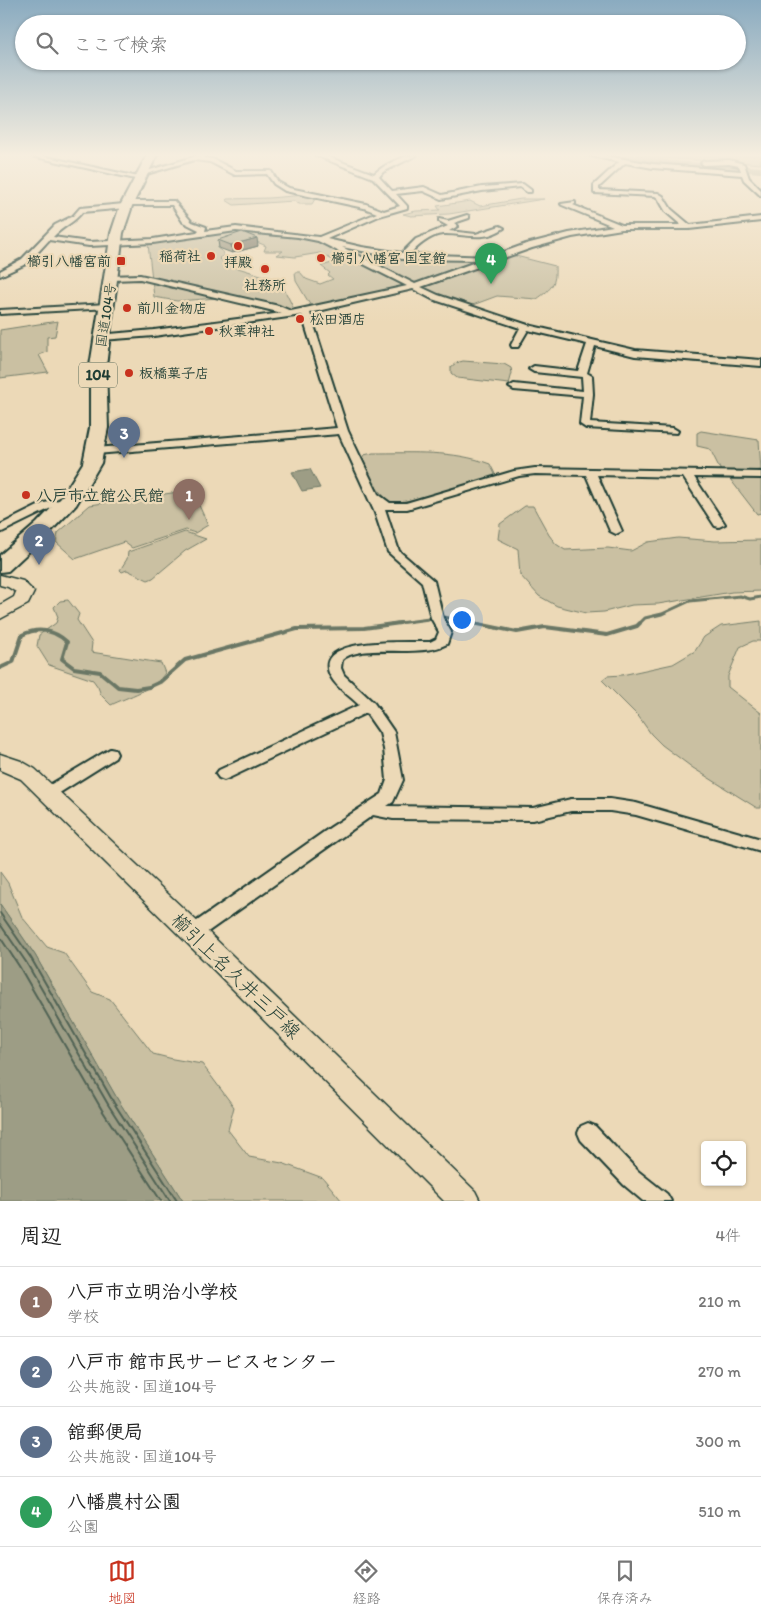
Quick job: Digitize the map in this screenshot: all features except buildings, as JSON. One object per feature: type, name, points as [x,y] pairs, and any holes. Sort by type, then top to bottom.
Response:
[{"type":"highway","name":"国道104号","points":[[0,566],[44,527],[69,501],[80,485],[96,452],[99,428],[98,366],[116,242],[124,211]]},
{"type":"main road","points":[[0,580],[14,583],[22,587],[25,592],[22,600],[0,612]]},
{"type":"main road","name":"櫛引上名久井三戸線","points":[[0,762],[14,766],[28,774],[193,933],[465,1201]]},
{"type":"street","points":[[0,274],[25,262],[58,227],[75,217],[79,211]]},
{"type":"street","points":[[180,211],[194,228],[203,229],[200,234]]},
{"type":"street","points":[[379,211],[384,213]]},
{"type":"street","points":[[320,239],[390,211]]},
{"type":"street","points":[[582,211],[622,227]]},
{"type":"street","points":[[669,211],[690,227]]},
{"type":"street","points":[[442,232],[447,223],[466,217]]},
{"type":"street","points":[[102,337],[154,333],[305,312],[413,287],[530,246],[562,237],[622,227],[690,227],[761,219]]},
{"type":"street","points":[[447,223],[471,232]]},
{"type":"street","points":[[402,256],[419,241],[442,232],[477,236],[500,228]]},
{"type":"street","points":[[48,238],[90,244],[152,241],[230,230],[258,230],[320,239],[338,245],[402,256],[440,260],[498,258]]},
{"type":"street","points":[[320,239],[435,297],[524,327],[634,353],[761,363]]},
{"type":"street","points":[[112,278],[140,277],[278,308],[290,314]]},
{"type":"street","points":[[379,295],[435,297]]},
{"type":"street","points":[[0,312],[107,306]]},
{"type":"street","points":[[193,933],[388,798],[395,780],[387,732],[369,706],[338,677],[334,668],[336,659],[342,653],[352,650],[433,646],[442,641],[445,632],[437,618],[428,581],[394,552],[382,513],[343,431],[305,312]]},
{"type":"street","points":[[515,344],[524,327]]},
{"type":"street","points":[[582,374],[583,365],[588,359],[592,342]]},
{"type":"street","points":[[534,369],[587,376],[588,394],[584,424],[590,426],[673,431]]},
{"type":"street","points":[[514,386],[588,394]]},
{"type":"street","points":[[96,452],[343,431]]},
{"type":"street","points":[[374,496],[387,506],[407,506],[518,473],[590,471],[687,475],[761,475]]},
{"type":"street","points":[[590,471],[616,532]]},
{"type":"street","points":[[687,475],[719,524]]},
{"type":"street","points":[[0,530],[48,505],[69,501]]},
{"type":"street","points":[[224,774],[369,706]]},
{"type":"street","points":[[48,793],[110,754]]},
{"type":"street","points":[[372,809],[392,813],[533,814],[571,806],[610,805],[644,811],[761,844]]},
{"type":"street","points":[[588,1133],[632,1178],[660,1201]]},
{"type":"shaded area","points":[[416,211],[468,211],[411,216],[403,214]]},
{"type":"shaded area","points":[[249,232],[298,235],[352,248],[417,260],[486,259],[418,284],[312,308],[296,281],[295,272],[300,272],[306,279],[320,284],[333,279],[328,275],[330,273],[321,266],[336,262],[320,253],[295,257],[277,255],[283,251],[264,251],[266,246],[247,240],[217,248],[223,252],[223,256],[219,258],[225,264],[280,281],[295,311],[232,297],[177,301],[154,297],[148,244],[214,233]]},
{"type":"shaded area","points":[[512,255],[555,266],[555,278],[552,286],[537,299],[497,296],[470,306],[441,297],[419,287]]},
{"type":"shaded area","points":[[58,321],[55,336],[47,337],[47,352],[39,355],[48,372],[0,378],[0,330]]},
{"type":"shaded area","points":[[463,361],[504,364],[511,368],[512,373],[509,384],[457,378],[451,373],[451,367]]},
{"type":"shaded area","points":[[701,431],[759,440],[761,470],[721,471],[710,449],[697,446],[697,433]]},
{"type":"shaded area","points":[[373,453],[432,453],[462,456],[490,464],[496,476],[430,497],[393,503],[382,494],[370,478],[362,458],[364,455]]},
{"type":"shaded area","points":[[761,478],[761,513],[757,514],[730,479]]},
{"type":"shaded area","points":[[192,490],[208,525],[195,533],[186,530],[132,548],[124,542],[75,559],[56,542],[58,533],[90,505]]},
{"type":"shaded area","points":[[525,506],[533,506],[549,535],[556,544],[565,550],[608,548],[631,551],[648,542],[678,538],[715,541],[761,540],[761,591],[732,592],[658,604],[632,605],[604,612],[586,613],[557,606],[539,596],[520,575],[518,549],[498,539],[500,524]]},
{"type":"shaded area","points":[[185,532],[206,539],[185,551],[153,578],[148,580],[127,570],[122,572],[120,570],[127,559],[128,552]]},
{"type":"shaded area","points":[[68,600],[79,614],[77,620],[92,643],[91,652],[161,663],[165,673],[155,684],[111,705],[101,695],[93,680],[49,665],[37,646],[39,635],[56,623],[58,617],[54,607],[60,601]]},
{"type":"shaded area","points":[[761,621],[761,641],[753,641],[740,647],[728,676],[728,687],[761,713],[761,808],[757,808],[693,768],[662,745],[651,734],[639,717],[602,680],[607,676],[622,675],[673,664],[695,651],[704,637],[721,626]]},
{"type":"shaded area","points":[[0,872],[8,883],[22,917],[47,947],[64,953],[92,992],[110,999],[153,1054],[202,1064],[234,1107],[228,1130],[249,1157],[282,1163],[323,1178],[342,1201],[183,1201],[118,1100],[35,955],[0,904]]},
{"type":"water","points":[[310,469],[320,488],[302,491],[292,472]]},
{"type":"water","points":[[0,904],[35,955],[118,1100],[183,1201],[0,1201]]},
{"type":"waterway","points":[[473,623],[517,632],[545,627],[607,635],[637,626],[645,618],[662,614],[690,601],[740,596],[750,599],[761,597]]},
{"type":"waterway","points":[[391,624],[444,617],[480,624]]},
{"type":"waterway","points":[[0,668],[13,662],[22,635],[34,631],[46,631],[57,635],[67,642],[62,659],[74,668],[100,672],[118,687],[136,689],[149,687],[160,682],[185,660],[297,629],[364,628],[400,623]]},
{"type":"place","name":"拝殿","points":[[238,246]]},
{"type":"place","name":"稲荷社","points":[[211,256]]},
{"type":"place","name":"櫛引八幡宮 国宝館","points":[[321,258]]},
{"type":"place","name":"櫛引八幡宮前","points":[[121,261]]},
{"type":"place","name":"社務所","points":[[265,269]]},
{"type":"place","name":"八幡農村公園","points":[[491,284]]},
{"type":"place","name":"前川金物店","points":[[127,308]]},
{"type":"place","name":"松田酒店","points":[[300,319]]},
{"type":"place","name":"秋葉神社","points":[[209,331]]},
{"type":"place","name":"板橋菓子店","points":[[129,373]]},
{"type":"place","name":"舘郵便局","points":[[124,458]]},
{"type":"place","name":"八戸市立館公民館","points":[[26,495]]},
{"type":"place","name":"八戸市立明治小学校","points":[[189,520]]},
{"type":"place","name":"八戸市 館市民サービスセンター","points":[[39,565]]}]
